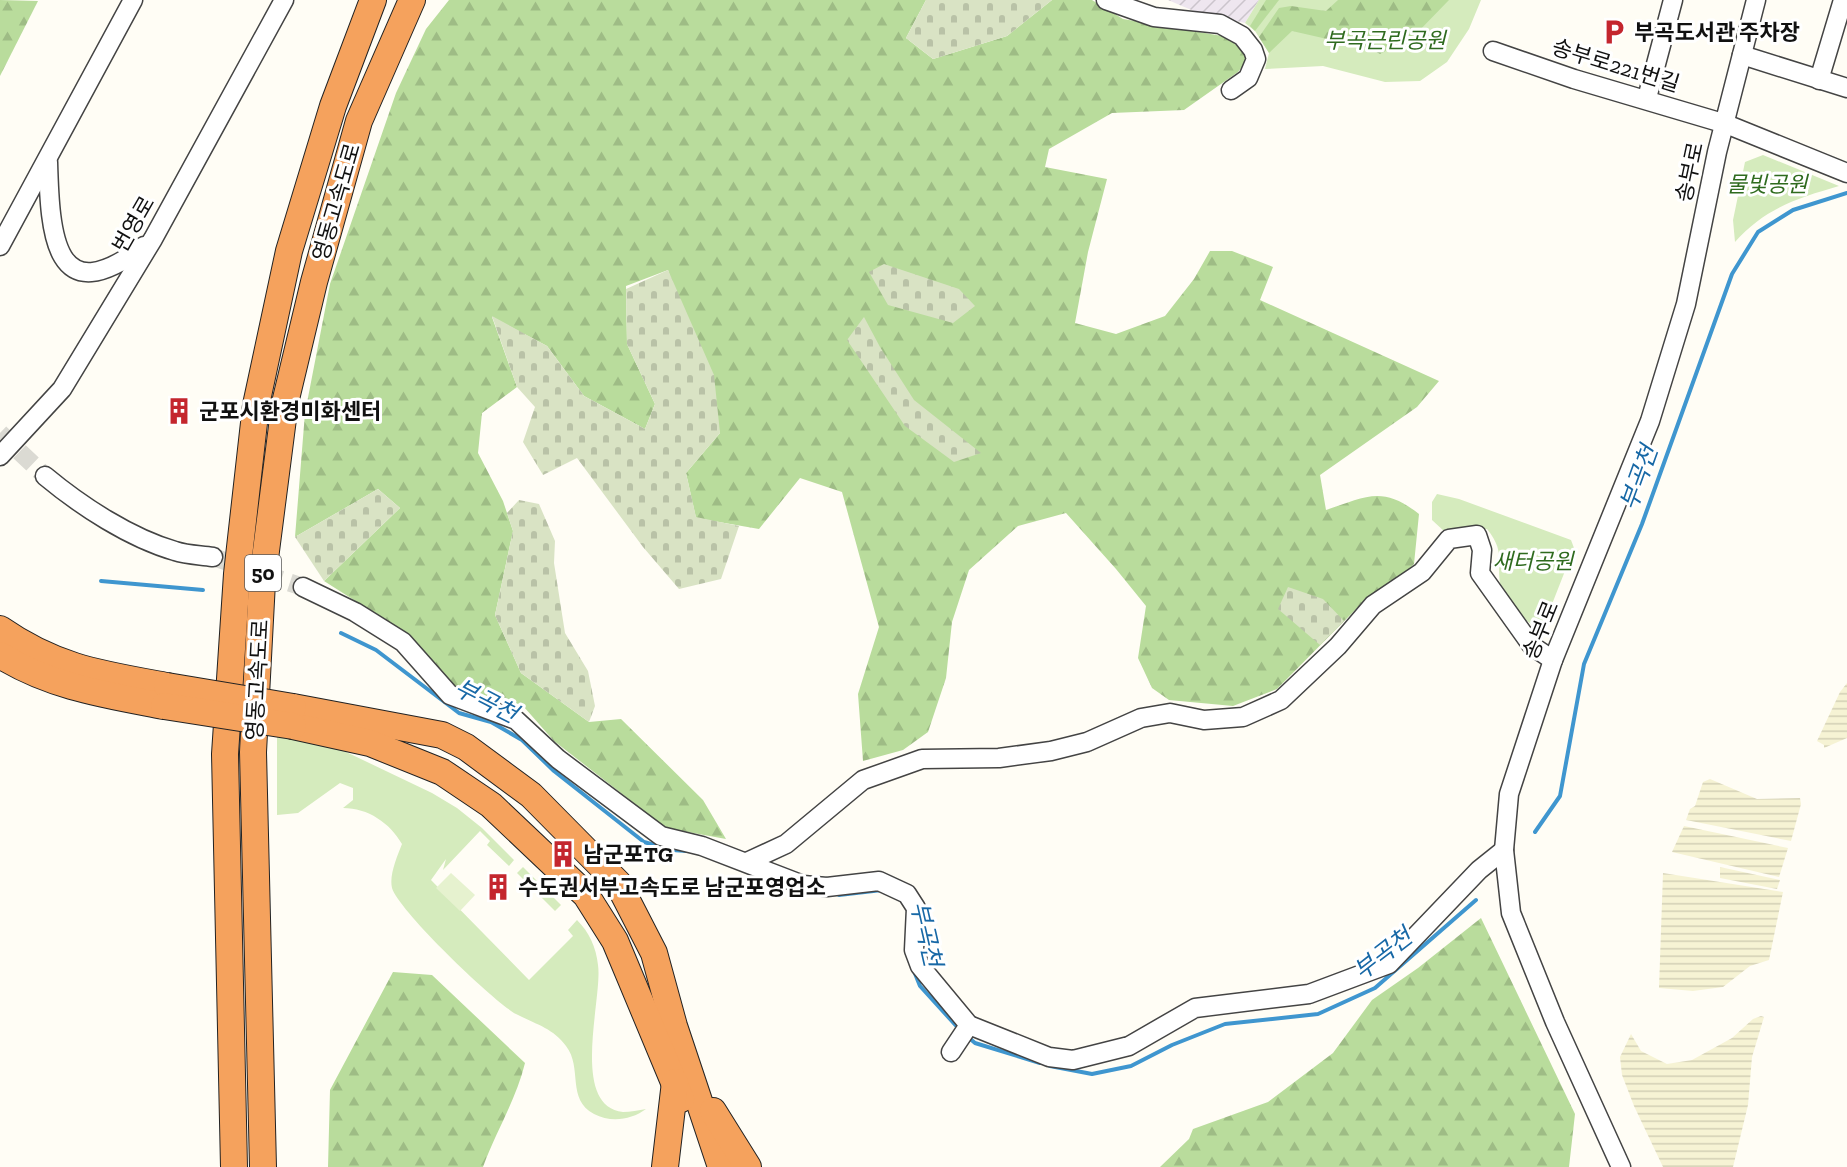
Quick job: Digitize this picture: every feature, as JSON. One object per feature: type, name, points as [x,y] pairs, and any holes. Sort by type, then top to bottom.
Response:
[{"type":"highway","name":"영동고속도로","points":[[234,1167],[225,754],[237,574],[256,405],[289,251],[333,106],[374,0]]},
{"type":"highway","name":"영동고속도로","points":[[263,1167],[253,752],[262,582],[285,403],[314,282],[359,121],[412,0]]},
{"type":"highway","points":[[387,55],[428,0]]},
{"type":"highway","points":[[0,629],[29,650],[88,672],[166,696]]},
{"type":"highway","points":[[0,655],[25,671],[81,691],[166,696],[293,717],[442,735],[466,747],[531,795],[618,883],[654,953],[682,1079],[705,1167]]},
{"type":"highway","points":[[293,717],[370,743],[442,772],[491,804],[586,895],[615,941],[682,1079],[721,1167]]},
{"type":"highway","points":[[665,1167],[682,1079]]},
{"type":"highway","points":[[682,1079],[748,1167]]},
{"type":"street","points":[[0,246],[48,162],[133,0]]},
{"type":"street","name":"번영로","points":[[0,456],[62,389],[153,239],[284,0]]},
{"type":"street","points":[[1106,0],[1154,17],[1220,24],[1242,36],[1253,50],[1256,59],[1248,78],[1231,90]]},
{"type":"street","name":"송부로","points":[[1621,1167],[1555,1022],[1511,913],[1504,850],[1509,794],[1553,660],[1650,422],[1686,304],[1717,152],[1756,0]]},
{"type":"street","points":[[1818,80],[1843,0]]},
{"type":"street","points":[[1647,98],[1670,1]]},
{"type":"street","name":"송부로221번길","points":[[1493,51],[1574,79],[1647,98],[1726,124],[1845,169]]},
{"type":"street","points":[[1742,55],[1847,88]]},
{"type":"street","points":[[48,162],[52,228],[56,245],[66,263],[82,270],[95,272],[120,264],[153,239]]},
{"type":"street","points":[[45,476],[77,503],[132,532],[175,551],[213,557]]},
{"type":"street","points":[[747,862],[786,844],[863,780],[922,759],[999,758],[1051,751],[1087,742],[1141,718],[1170,713],[1204,720],[1243,717],[1281,700],[1338,645],[1373,605],[1422,572],[1449,539],[1477,535],[1482,550],[1480,573],[1532,646],[1553,660]]},
{"type":"street","points":[[303,587],[355,612],[403,642],[450,695],[516,720],[558,759],[661,836],[702,846],[803,885],[827,887],[879,881],[908,894],[916,908],[914,950],[920,966],[969,1026],[1049,1057],[1073,1060],[1129,1046],[1195,1008],[1309,994],[1389,964],[1479,870],[1504,850]]},
{"type":"street","points":[[951,1052],[969,1026]]},
{"type":"shaded area","points":[[1168,0],[1259,0],[1245,23],[1196,12]]},
{"type":"shaded area","points":[[1847,683],[1847,738],[1824,748],[1824,745],[1817,741],[1840,692]]},
{"type":"shaded area","points":[[1710,779],[1757,799],[1800,798],[1801,804],[1791,841],[1686,820],[1690,809],[1695,806],[1703,782]]},
{"type":"shaded area","points":[[1684,826],[1788,848],[1779,877],[1672,852]]},
{"type":"shaded area","points":[[1720,867],[1780,880],[1777,889],[1720,878]]},
{"type":"shaded area","points":[[1663,873],[1783,892],[1769,960],[1750,966],[1723,987],[1693,991],[1659,988]]},
{"type":"shaded area","points":[[1764,1017],[1752,1057],[1748,1105],[1733,1167],[1663,1167],[1622,1075],[1620,1057],[1631,1034],[1641,1051],[1667,1064],[1692,1060],[1732,1038],[1753,1019]]},
{"type":"green space","points":[[0,0],[38,1],[0,76]]},
{"type":"green space","points":[[449,0],[926,0],[906,38],[933,59],[1007,36],[1052,0],[1092,0],[1123,19],[1228,37],[1249,58],[1238,72],[1184,110],[1112,113],[1049,149],[1045,167],[1107,179],[1088,252],[1075,323],[1116,334],[1165,316],[1194,279],[1210,251],[1232,251],[1273,267],[1260,300],[1439,381],[1417,407],[1320,475],[1326,510],[1374,496],[1394,499],[1419,514],[1414,564],[1404,574],[1364,601],[1277,689],[1233,706],[1169,700],[1152,688],[1138,658],[1146,606],[1116,569],[1066,513],[1018,526],[969,570],[952,622],[946,678],[928,732],[903,750],[863,761],[858,694],[879,627],[842,492],[800,478],[759,529],[696,518],[686,473],[720,433],[668,270],[626,286],[627,344],[655,404],[645,429],[584,396],[547,346],[492,317],[517,387],[482,413],[478,453],[503,501],[513,531],[495,615],[521,673],[589,722],[621,719],[703,800],[726,839],[666,828],[554,741],[524,707],[456,687],[409,635],[324,581],[400,508],[378,489],[295,537],[305,413],[330,284],[396,93],[426,29]]},
{"type":"green space","points":[[926,0],[1052,0],[1007,36],[933,59],[906,38]]},
{"type":"green space","name":"부곡근린공원","points":[[1259,0],[1481,0],[1469,29],[1447,62],[1420,81],[1385,82],[1323,66],[1265,69],[1269,53],[1255,31],[1245,23]]},
{"type":"green space","points":[[1266,0],[1279,0],[1255,31],[1250,26]]},
{"type":"green space","points":[[1338,0],[1449,0],[1416,34],[1380,54],[1371,49],[1292,31],[1269,53],[1259,37],[1279,8],[1291,6],[1326,11]]},
{"type":"green space","name":"물빛공원","points":[[1763,155],[1839,186],[1796,200],[1770,213],[1746,230],[1735,242],[1733,220],[1745,162]]},
{"type":"green space","points":[[884,264],[959,289],[975,306],[953,323],[888,305],[869,272]]},
{"type":"green space","points":[[668,270],[714,375],[720,433],[686,473],[696,517],[739,526],[721,579],[679,589],[643,547],[577,458],[543,475],[523,442],[535,407],[517,387],[492,316],[547,346],[584,396],[645,429],[655,404],[627,344],[626,289]]},
{"type":"green space","points":[[864,317],[914,400],[981,453],[954,462],[905,426],[847,340]]},
{"type":"green space","points":[[378,489],[400,508],[324,581],[295,537]]},
{"type":"green space","name":"새터공원","points":[[1437,494],[1459,499],[1571,540],[1574,548],[1545,622],[1535,626],[1520,615],[1506,599],[1499,579],[1499,552],[1487,529],[1445,532],[1432,520],[1432,502]]},
{"type":"green space","points":[[519,500],[539,504],[555,541],[554,563],[565,633],[588,671],[595,706],[589,722],[521,673],[495,615],[513,531],[507,513]]},
{"type":"green space","points":[[1288,587],[1323,599],[1344,621],[1320,645],[1278,609]]},
{"type":"green space","points":[[277,737],[300,739],[342,750],[432,793],[457,808],[482,828],[514,860],[509,866],[487,845],[490,841],[480,831],[443,870],[446,859],[431,880],[529,980],[573,936],[568,930],[577,920],[591,940],[598,965],[592,1049],[597,1091],[607,1105],[623,1112],[646,1109],[627,1118],[607,1119],[585,1108],[577,1092],[571,1055],[561,1040],[543,1027],[516,1014],[488,992],[448,955],[398,900],[392,888],[392,877],[402,844],[385,823],[377,818],[361,811],[343,808],[353,800],[353,788],[340,783],[298,813],[277,815]]},
{"type":"green space","points":[[523,867],[561,905],[555,911],[517,873]]},
{"type":"green space","points":[[451,873],[475,895],[460,911],[436,888]]},
{"type":"green space","points":[[1481,918],[1575,1114],[1569,1167],[1160,1167],[1189,1139],[1193,1129],[1268,1102],[1333,1053],[1372,1000],[1418,968]]},
{"type":"green space","points":[[393,972],[432,975],[525,1063],[483,1167],[328,1167],[330,1090]]},
{"type":"waterway","name":"부곡천","points":[[1535,832],[1560,796],[1584,664],[1642,524],[1732,274],[1758,232],[1793,210],[1847,193]]},
{"type":"waterway","name":"부곡천","points":[[101,581],[203,590]]},
{"type":"waterway","name":"부곡천","points":[[341,633],[376,650],[459,713],[491,722],[522,740],[554,771],[644,842],[672,850],[687,851]]},
{"type":"waterway","name":"부곡천","points":[[839,895],[882,890]]},
{"type":"waterway","name":"부곡천","points":[[809,894],[825,895]]},
{"type":"waterway","name":"부곡천","points":[[1050,1066],[1092,1074],[1131,1066],[1172,1045],[1225,1024],[1318,1014],[1375,988],[1476,900]]},
{"type":"waterway","name":"부곡천","points":[[914,971],[920,986],[960,1030]]},
{"type":"waterway","name":"부곡천","points":[[968,1037],[975,1043],[1040,1063]]},
{"type":"tunnel","points":[[0,433],[45,476]]},
{"type":"tunnel","points":[[213,557],[303,587]]},
{"type":"place","name":"부곡도서관 주차장","points":[[1614,32]]},
{"type":"place","name":"군포시환경미화센터","points":[[179,411]]},
{"type":"place","name":"남군포TG","points":[[563,854]]},
{"type":"place","name":"수도권서부고속도로 남군포영업소","points":[[498,887]]}]
